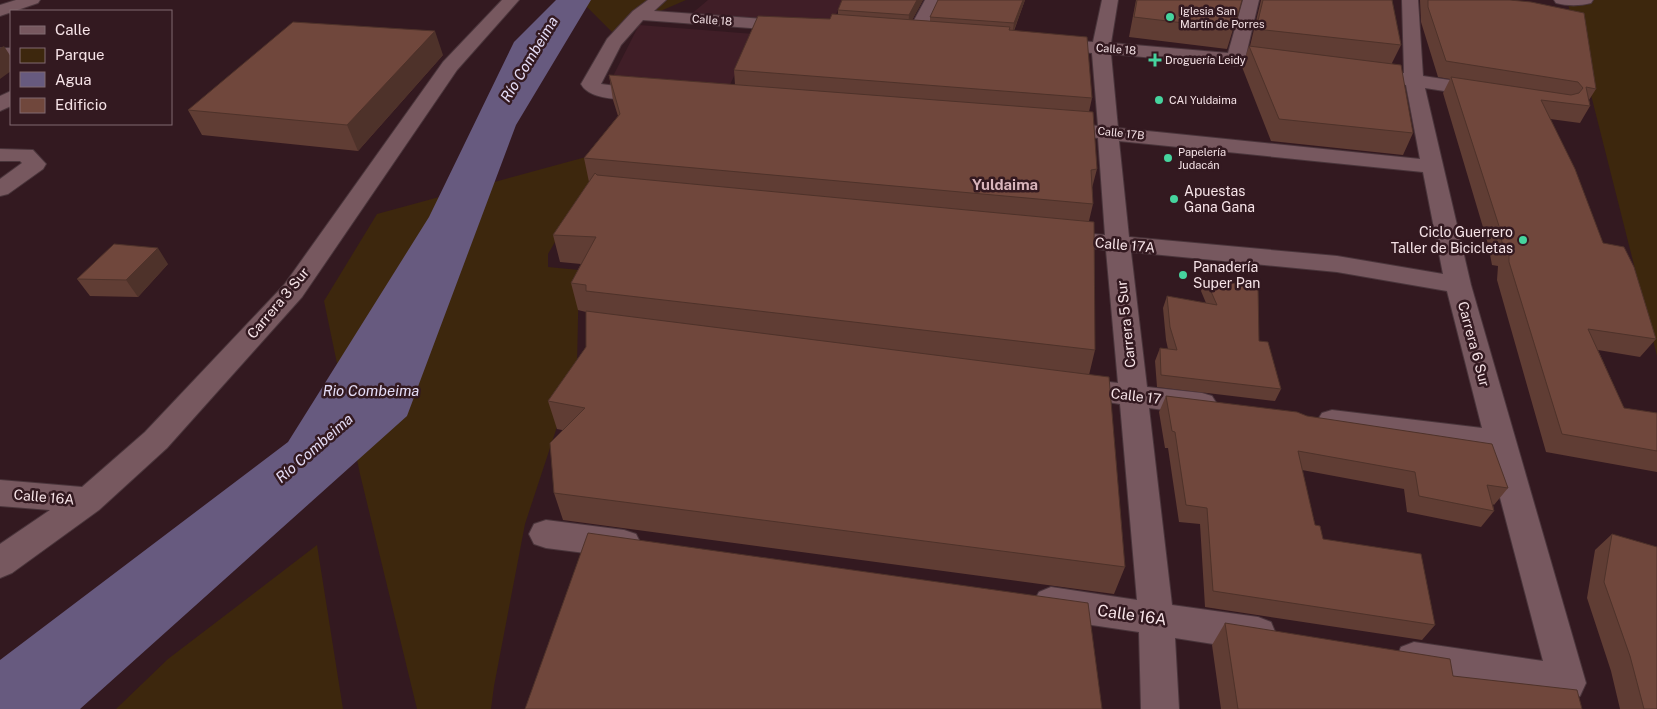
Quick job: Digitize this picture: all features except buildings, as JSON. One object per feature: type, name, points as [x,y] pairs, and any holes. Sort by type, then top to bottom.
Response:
[{"type":"street","points":[[0,11],[32,0]]},
{"type":"street","name":"Carrera 3 Sur","points":[[0,563],[88,501],[156,440],[293,291],[450,66],[511,0]]},
{"type":"street","points":[[658,0],[639,15],[613,42],[591,84],[593,88],[599,91],[667,97]]},
{"type":"street","points":[[915,35],[934,0]]},
{"type":"street","name":"Carrera 5 Sur","points":[[1110,0],[1101,48],[1118,244],[1156,618],[1160,709]]},
{"type":"street","points":[[1236,59],[1251,0]]},
{"type":"street","name":"Carrera 6 Sur","points":[[1381,654],[1567,683],[1458,285],[1434,166],[1414,80],[1410,0]]},
{"type":"street","name":"Calle 18","points":[[639,15],[806,27]]},
{"type":"street","points":[[895,33],[935,36]]},
{"type":"street","name":"Calle 18","points":[[1033,43],[1236,59],[1296,66]]},
{"type":"street","points":[[1384,77],[1502,94]]},
{"type":"street","name":"Calle 17B","points":[[1040,126],[1434,166]]},
{"type":"street","points":[[0,155],[25,155],[35,164],[0,189]]},
{"type":"street","name":"Calle 17A","points":[[1038,236],[1337,264],[1458,285]]},
{"type":"street","name":"Calle 17","points":[[1045,385],[1230,408]]},
{"type":"street","points":[[1308,418],[1501,442]]},
{"type":"street","name":"Calle 16A","points":[[0,493],[88,501]]},
{"type":"street","points":[[546,534],[654,549]]},
{"type":"street","name":"Calle 16A","points":[[1018,599],[1156,618],[1293,640]]},
{"type":"shaded area","points":[[708,0],[863,0],[842,4],[828,27],[689,16]]},
{"type":"shaded area","points":[[639,25],[754,34],[726,93],[609,84]]},
{"type":"green space","points":[[580,0],[686,0],[612,32]]},
{"type":"green space","points":[[1567,0],[1657,0],[1657,356]]},
{"type":"green space","points":[[608,151],[548,254],[548,267],[579,270],[577,366],[525,524],[491,709],[417,709],[360,474],[324,301],[377,214]]},
{"type":"green space","points":[[317,545],[343,709],[116,709],[168,659]]},
{"type":"water","name":"Rio Combeima","points":[[556,0],[591,0],[516,125],[407,416],[80,709],[0,709],[0,660],[288,442],[429,217],[514,42]]},
{"type":"place","name":"Iglesia San Martín de Porres","points":[[1170,17]]},
{"type":"place","name":"Droguería Leidy","points":[[1155,60]]},
{"type":"place","name":"CAI Yuldaima","points":[[1159,100]]},
{"type":"place","name":"Papelería Judacán","points":[[1168,158]]},
{"type":"place","name":"Apuestas Gana Gana","points":[[1174,199]]},
{"type":"place","name":"Ciclo Guerrero Taller de Bicicletas","points":[[1523,240]]},
{"type":"place","name":"Panadería Super Pan","points":[[1183,275]]},
{"type":"district","name":"Yuldaima","points":[[1005,184]]},
{"type":"water label","name":"Río Combeima","points":[[529,59]]},
{"type":"water label","name":"Río Combeima","points":[[314,448]]}]
